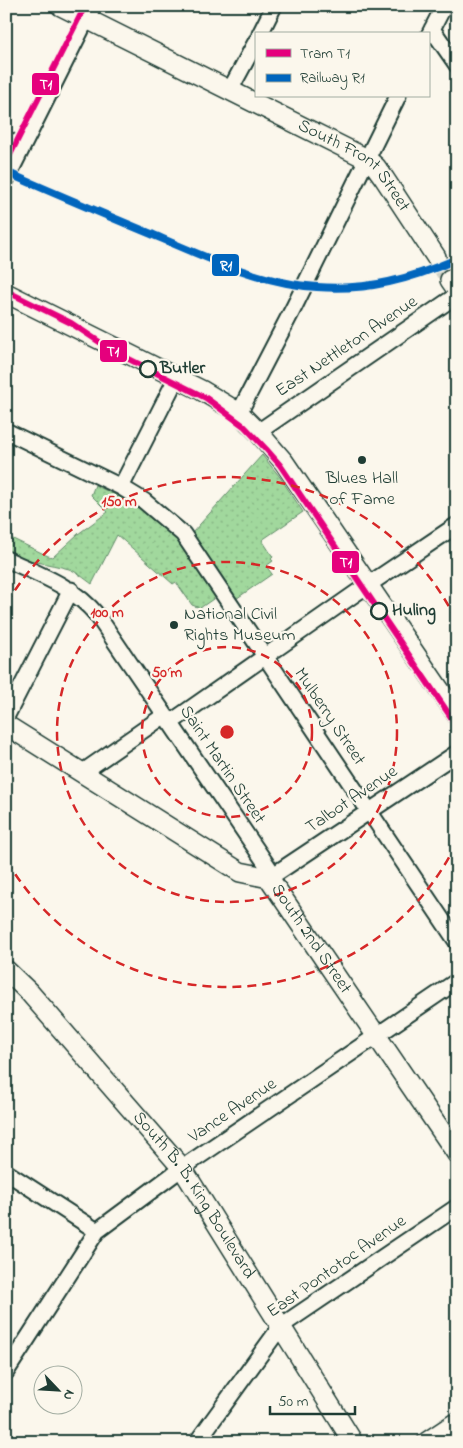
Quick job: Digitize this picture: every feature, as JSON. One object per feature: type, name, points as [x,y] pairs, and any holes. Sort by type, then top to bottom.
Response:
[{"type":"main road","name":"South Front Street","points":[[61,6],[90,12],[230,90],[367,159],[376,166],[436,257]]},
{"type":"main road","points":[[6,293],[177,377],[239,413],[284,462],[457,715]]},
{"type":"main road","name":"South 2nd Street","points":[[6,725],[240,872],[269,878],[457,1154]]},
{"type":"main road","name":"South B. B. King Boulevard","points":[[6,970],[29,992],[182,1168],[353,1442]]},
{"type":"main road","points":[[427,1442],[457,1422]]},
{"type":"street","points":[[261,32],[274,6]]},
{"type":"street","points":[[444,6],[431,32],[457,65]]},
{"type":"street","points":[[6,180],[90,12]]},
{"type":"street","points":[[230,90],[255,44]]},
{"type":"street","points":[[239,413],[298,299],[397,98]]},
{"type":"street","points":[[6,140],[22,147]]},
{"type":"street","name":"East Nettleton Avenue","points":[[258,432],[455,288]]},
{"type":"street","points":[[121,487],[177,377]]},
{"type":"street","name":"Mulberry Street","points":[[6,431],[121,487],[144,501],[183,534],[457,942]]},
{"type":"street","points":[[83,772],[266,657],[368,585],[457,526]]},
{"type":"street","name":"Saint Martin Street","points":[[6,559],[71,590],[87,602],[98,615],[269,868],[269,878]]},
{"type":"street","points":[[6,717],[71,590]]},
{"type":"street","name":"Talbot Avenue","points":[[269,878],[457,753]]},
{"type":"street","name":"Vance Avenue","points":[[6,1372],[10,1357],[97,1231],[182,1168],[457,981]]},
{"type":"street","points":[[6,1172],[97,1231]]},
{"type":"street","name":"East Pontotoc Avenue","points":[[197,1442],[281,1326],[457,1207]]},
{"type":"green space","points":[[262,455],[280,477],[303,512],[262,540],[273,557],[271,559],[273,561],[266,566],[272,574],[233,601],[192,533]]},
{"type":"green space","points":[[95,485],[137,506],[178,539],[216,597],[200,608],[192,605],[176,582],[173,584],[117,535],[92,584],[69,569],[23,558],[9,550],[10,539],[13,539],[53,557],[78,534],[108,512],[91,495]]},
{"type":"tunnel","points":[[436,257],[450,280]]},
{"type":"tram line","name":"T1","points":[[6,163],[85,6]]},
{"type":"tram line","name":"T1","points":[[6,291],[71,323],[113,351],[206,398],[244,426],[280,465],[457,726]]},
{"type":"rail line","name":"R1","points":[[6,172],[210,259],[253,274],[296,285],[336,288],[372,285],[406,278],[457,259]]},
{"type":"place","name":"Butler","points":[[148,369]]},
{"type":"place","name":"Blues Hall of Fame","points":[[362,460]]},
{"type":"place","name":"Huling","points":[[379,611]]},
{"type":"place","name":"National Civil Rights Museum","points":[[174,625]]}]
